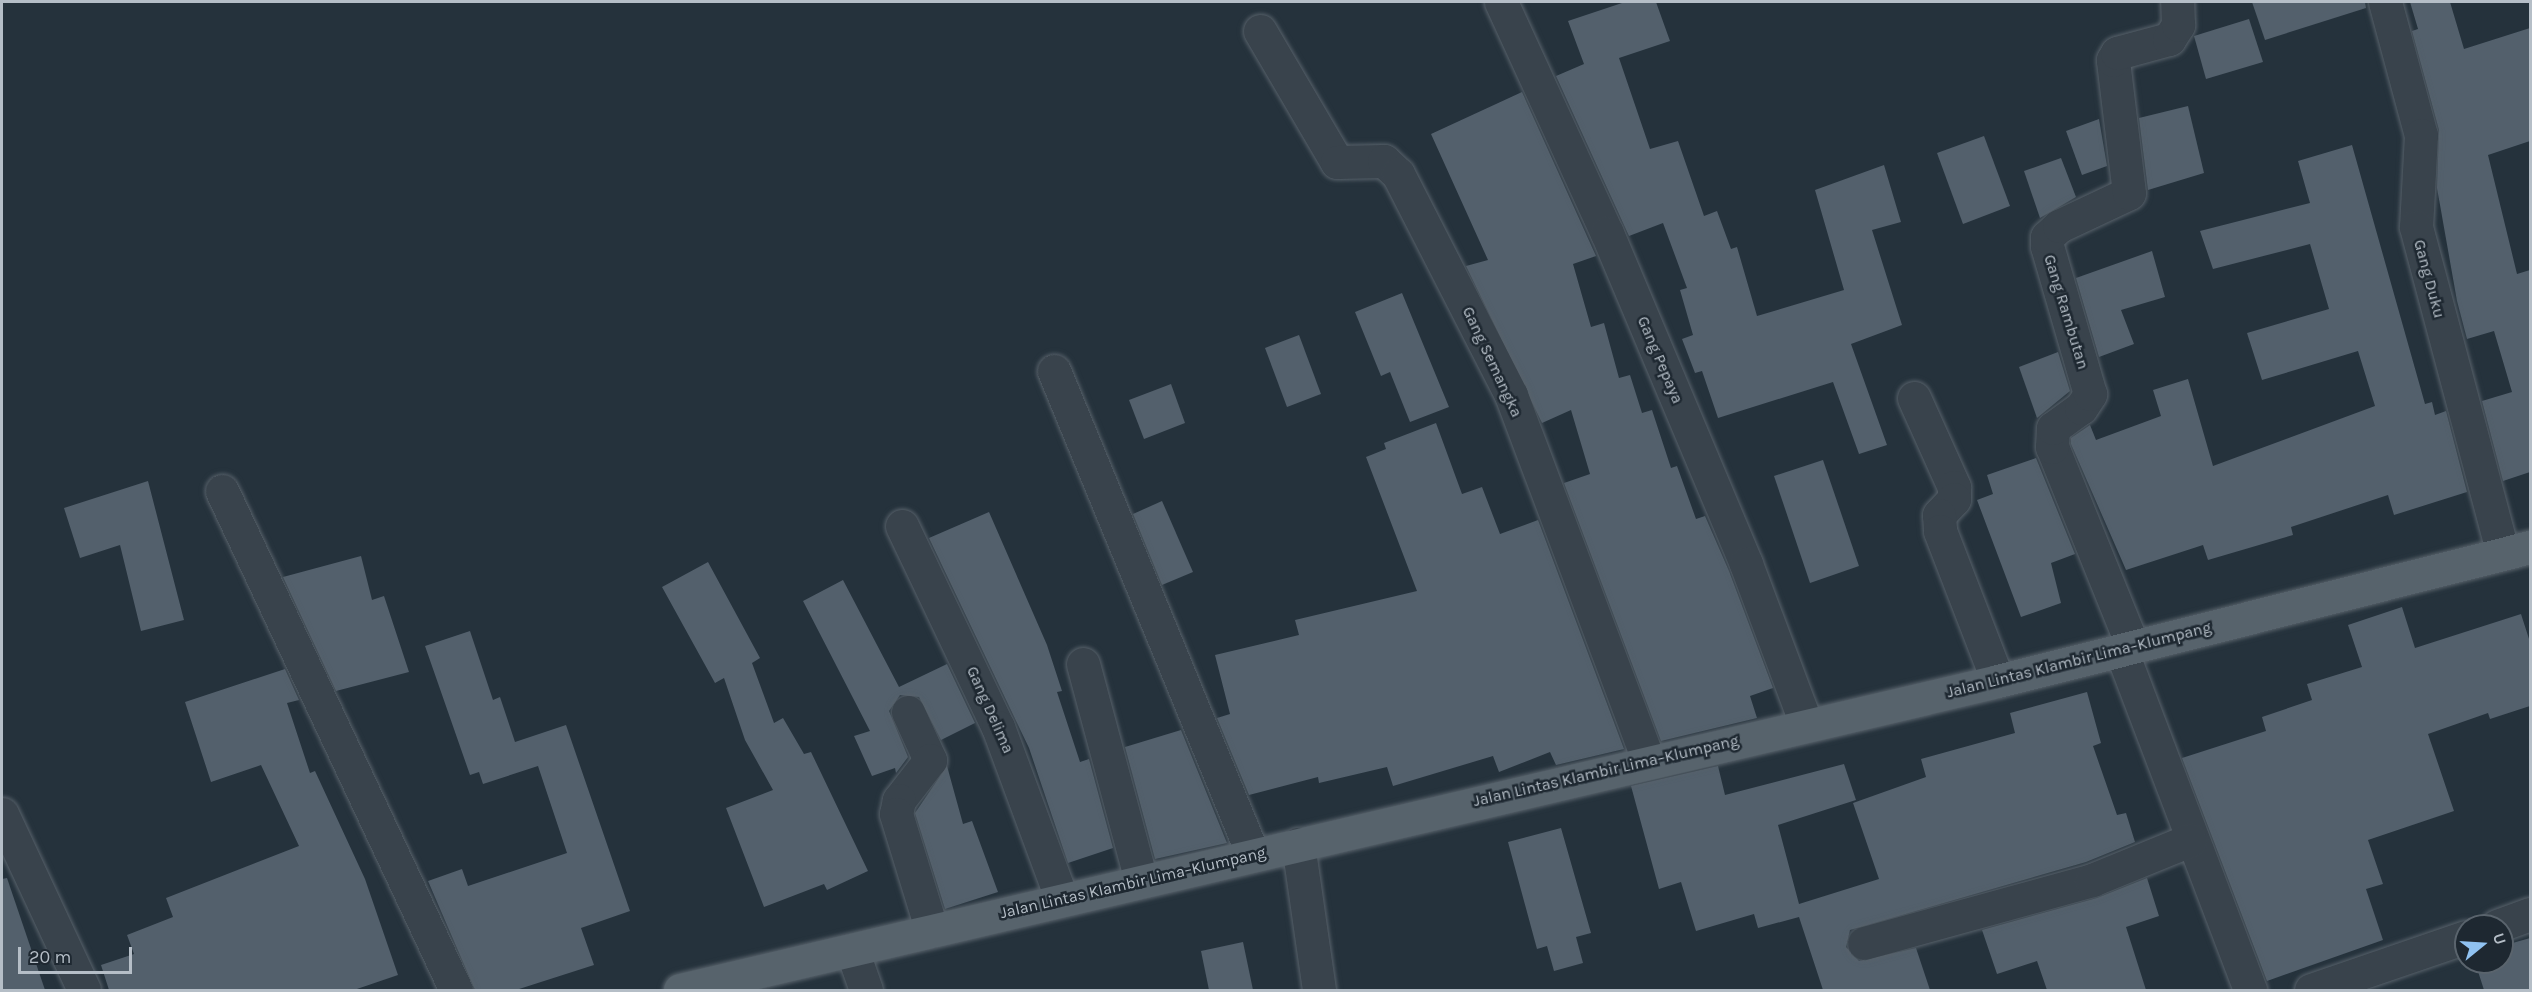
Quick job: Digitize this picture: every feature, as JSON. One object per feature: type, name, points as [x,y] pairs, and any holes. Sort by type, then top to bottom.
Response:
[{"type":"main road","name":"Jalan Lintas Klambir Lima–Klumpang","points":[[680,990],[1806,724],[1998,681],[2522,554]]},
{"type":"street","name":"Gang Pepaya","points":[[1501,2],[1607,233],[1746,564],[1806,724]]},
{"type":"street","name":"Gang Rambutan","points":[[2127,649],[2052,447],[2053,428],[2081,408],[2090,394],[2047,246],[2047,237],[2060,226],[2129,193],[2113,60],[2117,54],[2169,39],[2178,26],[2177,2]]},
{"type":"street","name":"Gang Duku","points":[[2385,2],[2421,135],[2415,227],[2522,554]]},
{"type":"street","name":"Gang Semangka","points":[[1260,31],[1337,162],[1384,161],[1398,174],[1511,395],[1649,762]]},
{"type":"street","points":[[1054,371],[1252,855]]},
{"type":"street","points":[[1914,398],[1954,487],[1954,499],[1939,516],[1940,531],[1998,681]]},
{"type":"street","points":[[222,491],[456,990]]},
{"type":"street","name":"Gang Delima","points":[[902,526],[998,727],[1062,900]]},
{"type":"street","points":[[2127,649],[2190,840],[2250,990]]},
{"type":"street","points":[[1083,664],[1140,881]]},
{"type":"street","points":[[908,712],[930,760],[899,800],[896,814],[932,931]]},
{"type":"street","points":[[2,814],[84,990]]},
{"type":"street","points":[[1864,943],[2092,880],[2190,840]]},
{"type":"street","points":[[1298,844],[1319,990]]},
{"type":"street","points":[[2514,920],[2530,914]]},
{"type":"street","points":[[2311,990],[2454,941]]},
{"type":"street","points":[[852,950],[866,990]]},
{"type":"building","points":[[1625,2],[1656,2],[1670,41],[1619,58],[1650,149],[1678,141],[1704,216],[1717,211],[1731,249],[1737,247],[1757,316],[1844,290],[1815,190],[1884,165],[1901,222],[1872,230],[1902,325],[1851,344],[1887,445],[1859,454],[1833,382],[1718,418],[1702,371],[1695,373],[1682,339],[1693,335],[1680,290],[1687,288],[1663,223],[1629,236],[1556,76],[1584,64],[1568,21]]},
{"type":"building","points":[[2252,2],[2365,2],[2366,8],[2265,40]]},
{"type":"building","points":[[2410,2],[2450,2],[2464,49],[2530,28],[2530,141],[2488,155],[2517,274],[2530,270],[2530,472],[2503,481],[2482,401],[2512,392],[2494,331],[2467,339],[2457,301],[2437,188],[2439,130],[2412,31],[2418,29]]},
{"type":"building","points":[[2249,19],[2263,62],[2206,79],[2194,36]]},
{"type":"building","points":[[1522,92],[1596,256],[1573,264],[1591,327],[1604,323],[1619,378],[1630,375],[1642,413],[1652,410],[1671,468],[1677,466],[1696,519],[1705,516],[1729,571],[1773,688],[1750,696],[1757,718],[1661,741],[1564,483],[1590,474],[1571,410],[1542,423],[1466,266],[1488,260],[1431,134]]},
{"type":"building","points":[[2188,106],[2204,173],[2148,190],[2139,118]]},
{"type":"building","points":[[2099,119],[2107,166],[2082,175],[2066,131]]},
{"type":"building","points":[[1984,136],[2010,206],[1963,224],[1937,153]]},
{"type":"building","points":[[2352,145],[2425,404],[2432,402],[2435,415],[2446,411],[2467,492],[2394,515],[2388,495],[2291,527],[2293,535],[2208,560],[2203,545],[2126,570],[2071,444],[2071,438],[2090,425],[2096,440],[2161,416],[2153,390],[2188,379],[2213,466],[2375,406],[2358,351],[2262,380],[2247,333],[2329,309],[2310,244],[2213,269],[2200,231],[2310,203],[2298,161]]},
{"type":"building","points":[[2061,158],[2076,197],[2040,218],[2024,171]]},
{"type":"building","points":[[2152,251],[2165,297],[2121,310],[2134,344],[2099,357],[2076,278]]},
{"type":"building","points":[[1402,293],[1449,407],[1410,422],[1390,372],[1381,376],[1355,312]]},
{"type":"building","points":[[1299,335],[1321,394],[1287,407],[1265,348]]},
{"type":"building","points":[[2058,352],[2070,391],[2037,418],[2019,367]]},
{"type":"building","points":[[1171,384],[1185,423],[1144,439],[1129,400]]},
{"type":"building","points":[[1436,423],[1462,494],[1482,487],[1500,534],[1538,520],[1624,749],[1556,765],[1550,752],[1499,772],[1493,756],[1393,786],[1387,767],[1319,783],[1318,777],[1249,795],[1217,718],[1230,714],[1215,655],[1299,635],[1295,620],[1417,591],[1366,457],[1386,449],[1384,443]]},
{"type":"building","points":[[2036,458],[2075,554],[2051,563],[2061,603],[2021,617],[1977,500],[1993,494],[1987,475]]},
{"type":"building","points":[[1823,460],[1859,566],[1810,583],[1774,476]]},
{"type":"building","points":[[148,481],[184,620],[141,631],[120,545],[80,558],[64,508]]},
{"type":"building","points":[[1162,501],[1193,572],[1162,585],[1133,514]]},
{"type":"building","points":[[989,512],[1047,645],[1062,691],[1057,692],[1080,762],[1089,759],[1113,848],[1068,863],[1029,748],[929,538]]},
{"type":"building","points":[[361,556],[372,600],[384,596],[409,672],[336,691],[283,577]]},
{"type":"building","points":[[708,562],[760,658],[752,663],[774,723],[783,718],[804,754],[811,752],[868,871],[827,890],[824,884],[764,907],[726,808],[773,790],[745,740],[724,678],[715,683],[662,587]]},
{"type":"building","points":[[843,580],[899,687],[947,664],[975,723],[941,740],[919,697],[900,695],[889,711],[908,757],[896,773],[895,768],[872,776],[854,736],[870,731],[803,601]]},
{"type":"building","points":[[2402,607],[2415,648],[2521,614],[2530,642],[2530,706],[2490,719],[2488,713],[2428,734],[2454,811],[2368,840],[2383,884],[2366,889],[2383,940],[2267,981],[2182,758],[2266,731],[2262,717],[2312,700],[2307,684],[2362,667],[2348,625]]},
{"type":"building","points":[[470,631],[493,700],[500,697],[515,742],[566,725],[630,911],[581,928],[594,965],[516,990],[475,990],[428,881],[462,869],[468,886],[567,853],[538,766],[483,784],[479,772],[470,775],[425,646]]},
{"type":"building","points":[[285,669],[299,700],[287,703],[310,773],[315,771],[365,879],[398,975],[354,990],[109,990],[101,965],[134,954],[127,935],[173,917],[166,898],[299,846],[261,765],[211,782],[185,702]]},
{"type":"building","points":[[2087,692],[2101,743],[2093,746],[2117,815],[2126,813],[2135,842],[2086,862],[1850,930],[1846,947],[1859,961],[1916,948],[1930,990],[1823,990],[1799,917],[1758,928],[1754,914],[1696,931],[1681,882],[1659,889],[1631,786],[1718,766],[1725,795],[1844,764],[1856,800],[1778,825],[1799,904],[1879,879],[1853,803],[1926,777],[1921,759],[2015,733],[2010,713]]},
{"type":"building","points":[[1181,730],[1227,843],[1155,859],[1125,747]]},
{"type":"building","points":[[947,766],[963,824],[972,821],[998,892],[945,909],[915,813]]},
{"type":"building","points":[[1561,828],[1591,933],[1576,937],[1583,963],[1554,971],[1547,946],[1537,949],[1508,842]]},
{"type":"building","points":[[7,878],[45,990],[2,990],[2,879]]},
{"type":"building","points":[[2147,878],[2159,916],[2126,927],[2146,990],[2047,990],[2037,961],[1997,974],[1982,930],[2097,898]]},
{"type":"building","points":[[2530,938],[2530,990],[2484,990],[2479,974],[2514,974],[2514,943]]},
{"type":"building","points":[[1243,942],[1253,990],[1209,990],[1201,951]]}]
